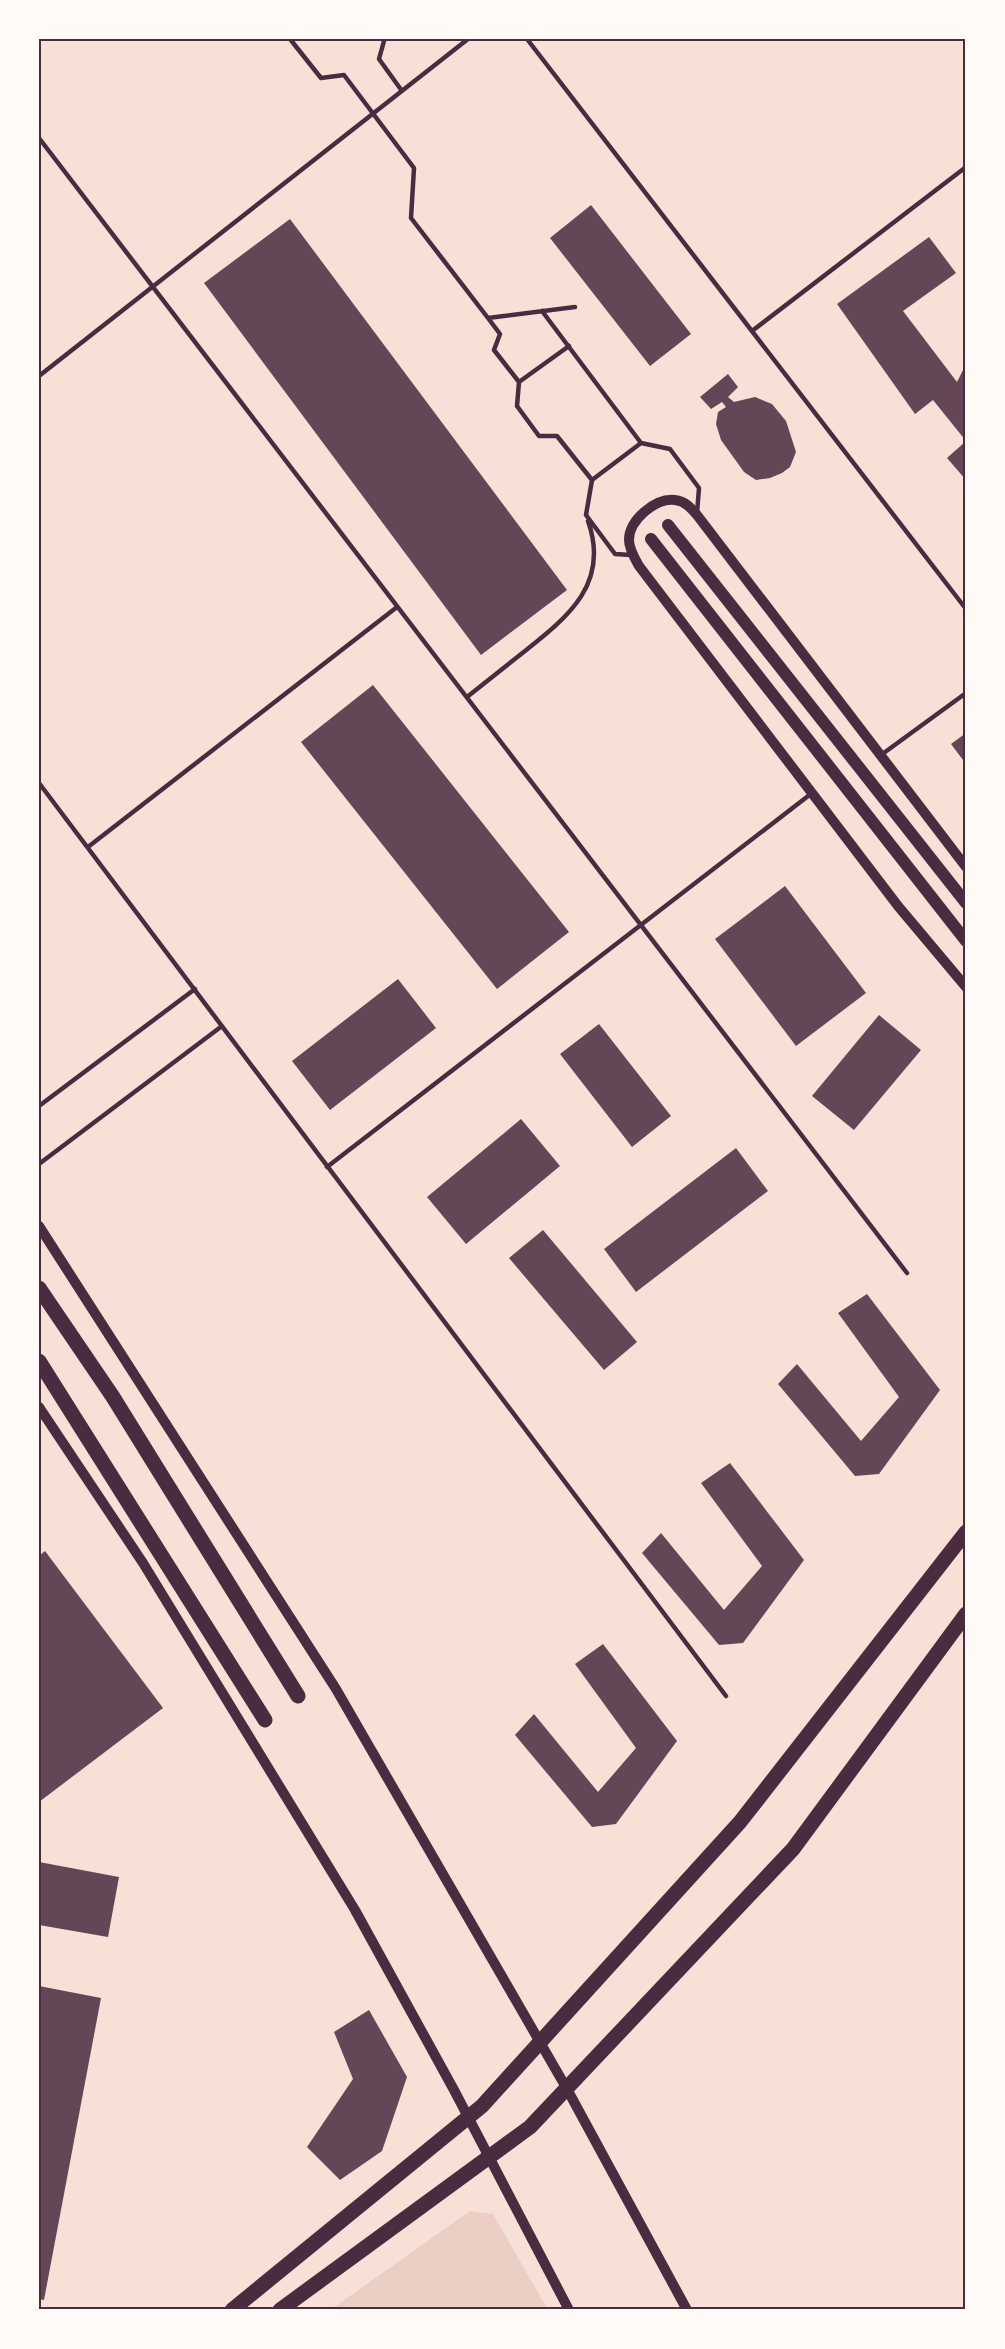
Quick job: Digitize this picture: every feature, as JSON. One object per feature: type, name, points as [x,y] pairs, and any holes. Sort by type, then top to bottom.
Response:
[{"type":"main road","points":[[668,525],[966,903]]},
{"type":"main road","points":[[651,539],[966,940]]},
{"type":"main road","points":[[39,1288],[113,1397],[298,1696]]},
{"type":"main road","points":[[39,1361],[265,1720]]},
{"type":"main road","points":[[232,2310],[482,2106],[740,1822],[966,1532]]},
{"type":"main road","points":[[280,2310],[530,2127],[793,1850],[966,1614]]},
{"type":"street","points":[[966,867],[697,515],[685,503],[674,500],[658,503],[649,508],[632,528],[628,540],[639,567],[898,906],[966,987]]},
{"type":"street","points":[[39,1226],[336,1689],[567,2089],[687,2310]]},
{"type":"street","points":[[39,1407],[143,1563],[355,1910],[469,2117],[569,2310]]},
{"type":"lane","points":[[290,39],[321,78],[344,75],[414,168],[411,218],[500,334],[494,350],[519,382],[517,406],[539,436],[557,436],[592,480]]},
{"type":"lane","points":[[383,39],[379,58],[402,91]]},
{"type":"lane","points":[[39,376],[468,39]]},
{"type":"lane","points":[[527,39],[966,609]]},
{"type":"lane","points":[[39,138],[907,1274]]},
{"type":"lane","points":[[752,331],[966,167]]},
{"type":"lane","points":[[488,318],[575,307]]},
{"type":"lane","points":[[542,311],[641,443],[670,449],[699,488],[697,515]]},
{"type":"lane","points":[[519,382],[568,346]]},
{"type":"lane","points":[[466,697],[570,614],[587,585],[595,560],[595,540],[586,515],[592,480],[641,443]]},
{"type":"lane","points":[[586,515],[615,554],[633,555]]},
{"type":"lane","points":[[88,847],[397,607]]},
{"type":"lane","points":[[880,756],[966,693]]},
{"type":"lane","points":[[39,783],[726,1696]]},
{"type":"lane","points":[[327,1167],[812,793]]},
{"type":"lane","points":[[39,1106],[195,989]]},
{"type":"lane","points":[[39,1164],[222,1026]]},
{"type":"shaded area","points":[[470,2211],[493,2214],[548,2310],[330,2310]]},
{"type":"building","points":[[591,205],[691,334],[650,366],[550,238]]},
{"type":"building","points":[[290,219],[567,590],[481,655],[204,283]]},
{"type":"building","points":[[929,237],[956,273],[903,311],[957,382],[966,364],[966,441],[933,400],[915,414],[837,304]]},
{"type":"building","points":[[728,374],[738,387],[728,397],[734,402],[755,397],[772,404],[786,421],[796,452],[790,467],[782,473],[756,480],[744,472],[721,440],[716,424],[718,412],[726,407],[722,402],[711,409],[700,397]]},
{"type":"building","points":[[966,441],[966,480],[947,458]]},
{"type":"building","points":[[373,685],[569,932],[497,989],[301,742]]},
{"type":"building","points":[[966,733],[966,764],[951,744]]},
{"type":"building","points":[[785,886],[866,993],[796,1046],[715,939]]},
{"type":"building","points":[[398,979],[436,1028],[330,1110],[292,1061]]},
{"type":"building","points":[[879,1015],[921,1050],[854,1130],[812,1096]]},
{"type":"building","points":[[599,1024],[671,1116],[632,1147],[560,1054]]},
{"type":"building","points":[[521,1119],[560,1166],[466,1244],[427,1197]]},
{"type":"building","points":[[736,1148],[768,1191],[636,1292],[604,1249]]},
{"type":"building","points":[[543,1230],[637,1342],[604,1370],[509,1258]]},
{"type":"building","points":[[867,1294],[940,1390],[879,1474],[855,1476],[778,1384],[797,1364],[861,1441],[899,1397],[838,1313]]},
{"type":"building","points":[[730,1463],[804,1560],[743,1643],[719,1645],[642,1553],[661,1533],[724,1610],[762,1566],[701,1483]]},
{"type":"building","points":[[45,1551],[163,1708],[39,1802],[39,1556]]},
{"type":"building","points":[[603,1644],[677,1741],[616,1824],[592,1827],[515,1735],[534,1714],[598,1792],[636,1748],[575,1664]]},
{"type":"building","points":[[39,1862],[119,1877],[108,1937],[39,1925]]},
{"type":"building","points":[[39,1986],[101,1998],[44,2300],[39,2299]]},
{"type":"building","points":[[369,2010],[407,2077],[382,2151],[340,2180],[307,2147],[353,2079],[334,2032]]}]
